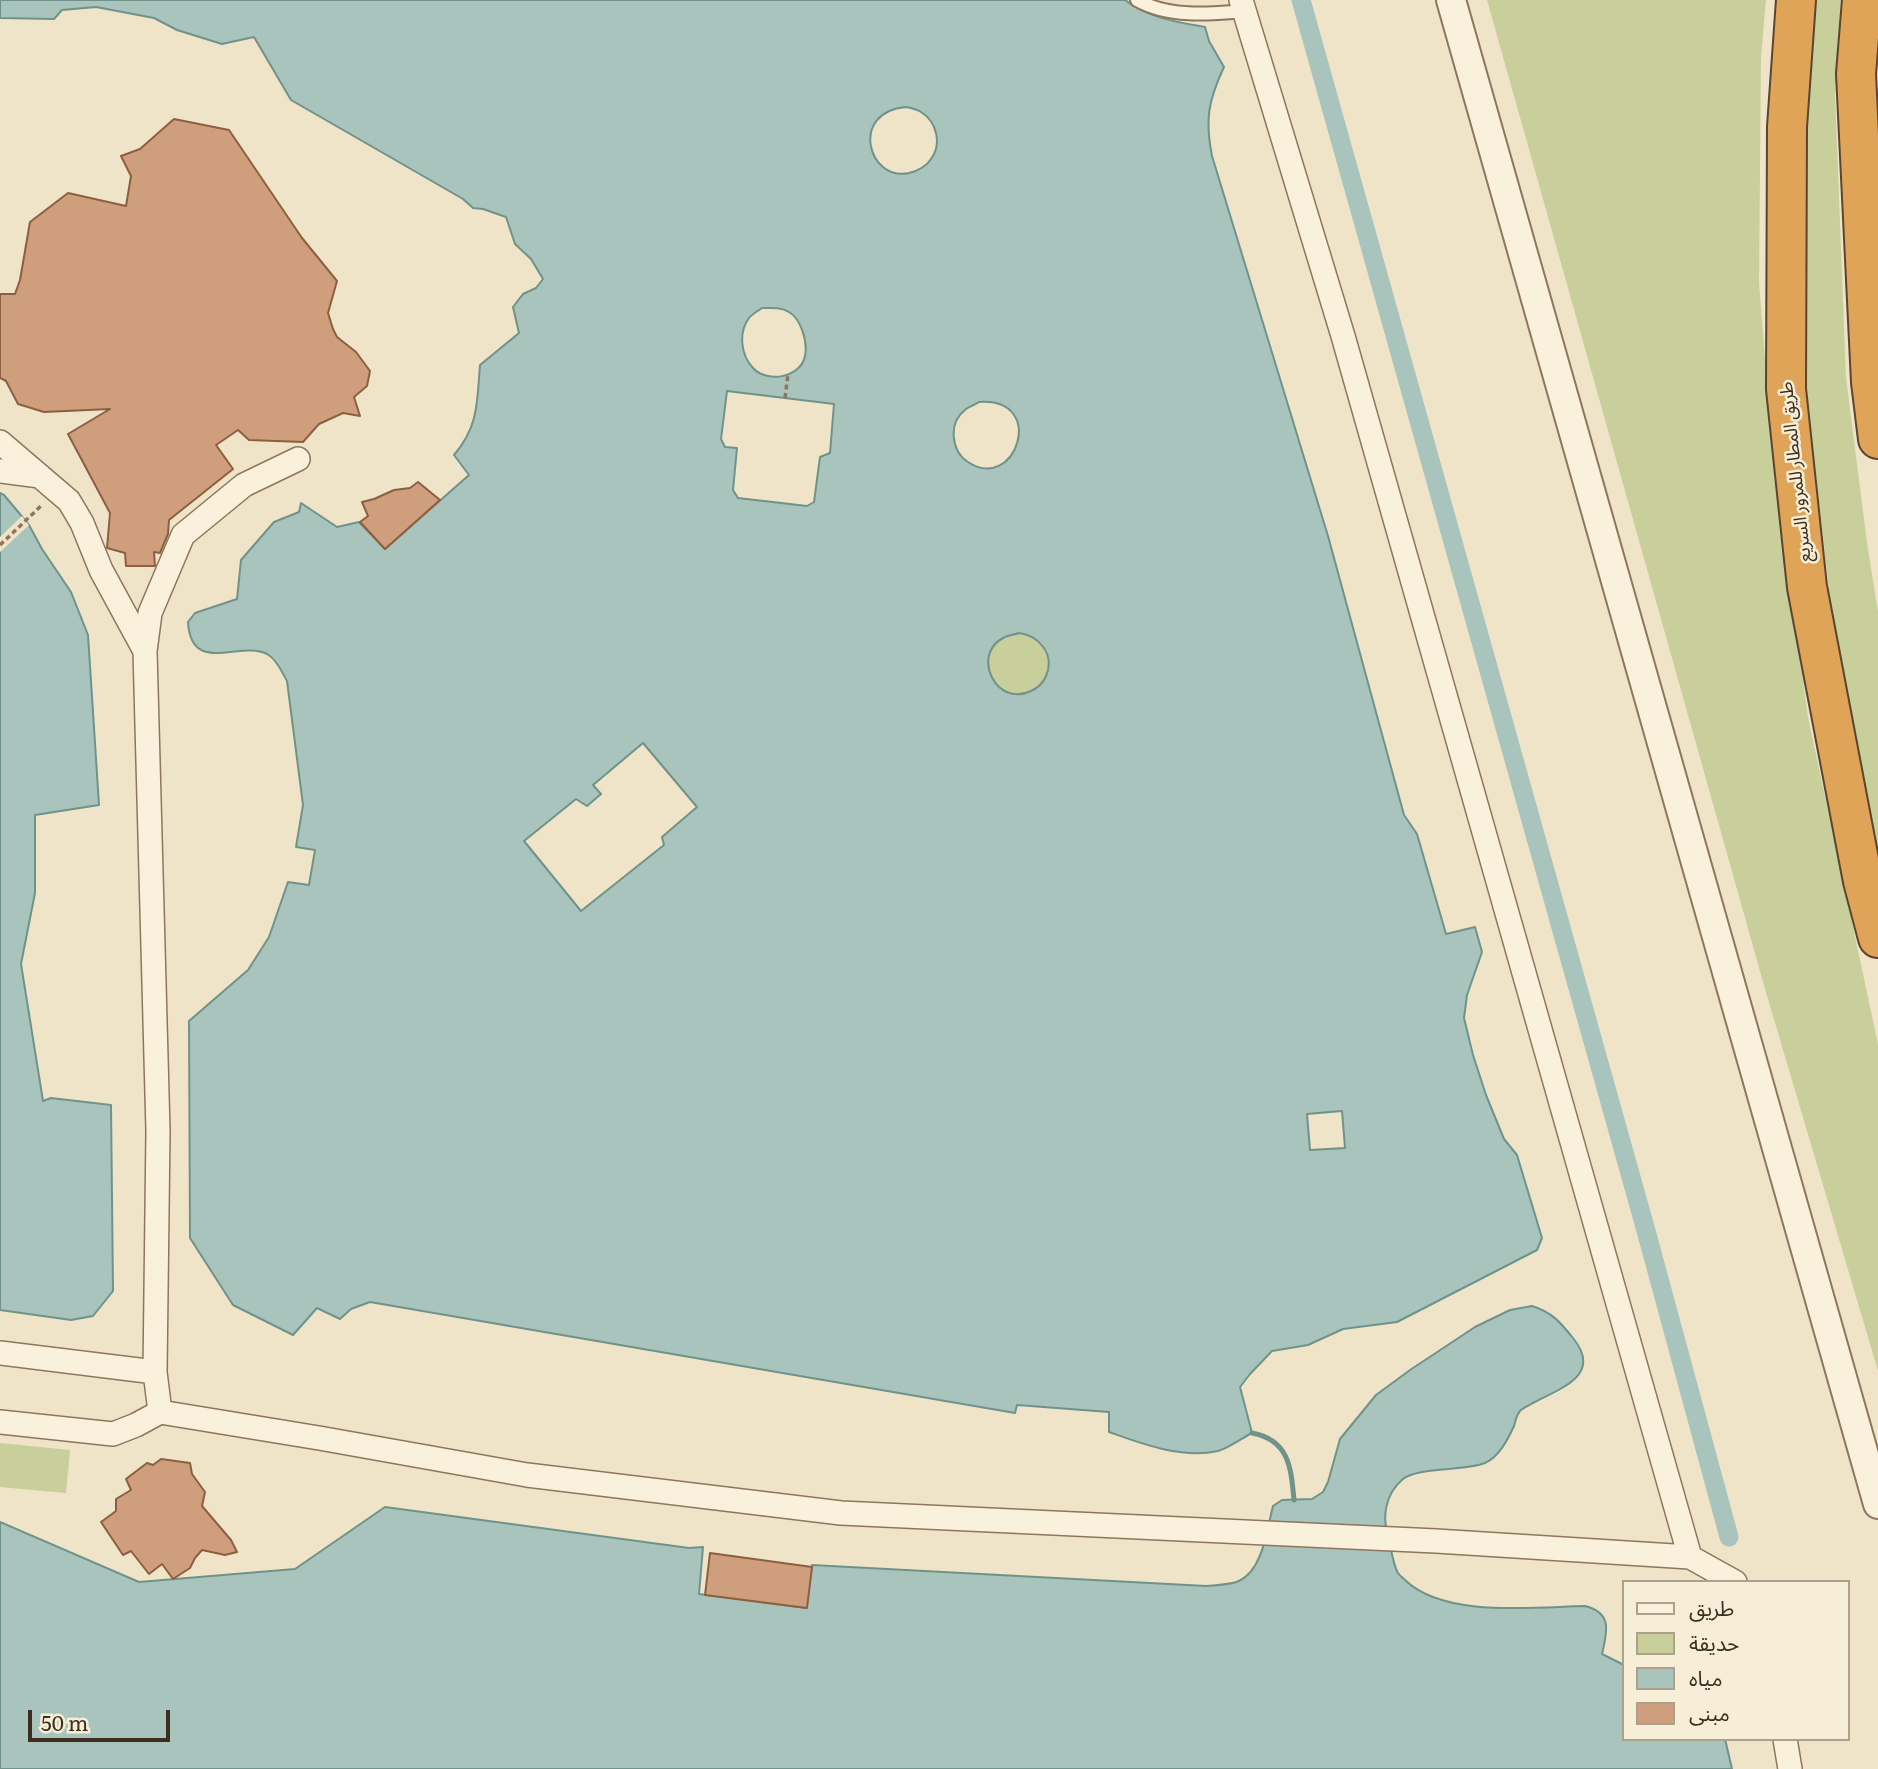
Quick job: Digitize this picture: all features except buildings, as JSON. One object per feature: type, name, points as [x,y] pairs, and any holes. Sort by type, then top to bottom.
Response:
[{"type":"highway","name":"طريق المطار للمرور السريع","points":[[1796,0],[1787,127],[1786,389],[1807,587],[1863,881],[1878,938]]},
{"type":"highway","points":[[1862,0],[1856,75],[1871,382],[1878,439]]},
{"type":"street","points":[[1451,0],[1878,1504]]},
{"type":"street","points":[[1243,5],[1347,349],[1690,1557]]},
{"type":"street","points":[[0,442],[69,502],[82,523],[101,570],[145,651]]},
{"type":"street","points":[[160,1412],[155,1372],[158,1131],[145,651],[150,612],[183,536],[244,485],[298,459]]},
{"type":"street","points":[[0,471],[40,476]]},
{"type":"street","points":[[0,1353],[155,1372]]},
{"type":"street","points":[[0,1422],[113,1434],[160,1412],[527,1475],[841,1513],[1436,1541],[1690,1557],[1731,1580]]},
{"type":"street","points":[[1785,1741],[1790,1769]]},
{"type":"lane","points":[[1138,0],[1167,11],[1203,14],[1243,5]]},
{"type":"path","points":[[785,398],[788,374]]},
{"type":"path","points":[[0,545],[58,491]]},
{"type":"green space","points":[[1487,0],[1766,0],[1761,58],[1759,283],[1774,471],[1808,717],[1878,1044],[1878,1371],[1765,989]]},
{"type":"green space","points":[[1807,0],[1841,0],[1835,93],[1846,377],[1878,612],[1878,853],[1854,750],[1829,591],[1800,333]]},
{"type":"green space","points":[[1018,634],[1035,639],[1043,647],[1048,664],[1043,681],[1035,689],[1018,694],[1001,689],[993,681],[988,664],[993,647],[1001,639]]},
{"type":"green space","points":[[0,1443],[70,1450],[66,1493],[0,1487]]},
{"type":"water","points":[[0,0],[1125,0],[1153,15],[1205,27],[1209,41],[1224,67],[1209,111],[1212,156],[1328,536],[1404,815],[1417,834],[1446,934],[1475,927],[1482,952],[1467,995],[1464,1018],[1486,1095],[1504,1139],[1517,1155],[1542,1238],[1537,1250],[1397,1322],[1343,1329],[1308,1345],[1272,1351],[1240,1387],[1252,1433],[1222,1450],[1204,1453],[1162,1449],[1109,1432],[1109,1412],[1017,1405],[1015,1413],[370,1302],[351,1309],[340,1319],[317,1308],[293,1335],[233,1305],[190,1238],[189,1021],[248,970],[269,937],[288,882],[309,885],[315,850],[296,847],[303,805],[287,681],[276,662],[267,654],[256,651],[218,653],[198,648],[191,638],[188,622],[195,613],[237,599],[241,560],[274,522],[299,512],[301,503],[337,527],[359,522],[385,549],[469,475],[454,455],[468,434],[475,413],[480,365],[519,333],[513,307],[523,294],[536,288],[543,279],[531,259],[515,244],[506,217],[473,208],[463,199],[291,100],[254,37],[222,44],[177,30],[154,18],[96,7],[62,10],[54,19],[0,18]],"holes":[[[912,108],[931,121],[937,140],[934,153],[927,164],[909,173],[895,173],[883,167],[875,157],[871,132],[877,121],[888,112]],[[762,308],[786,310],[793,315],[803,331],[805,344],[805,356],[797,369],[775,377],[759,373],[753,368],[742,344],[743,330],[749,318]],[[727,391],[834,404],[830,453],[820,457],[814,502],[807,506],[738,498],[733,490],[737,448],[725,447],[721,439]],[[979,402],[1000,404],[1013,414],[1018,427],[1017,442],[1011,456],[1000,465],[985,468],[968,462],[958,451],[954,429],[965,410]],[[1019,633],[1033,638],[1044,648],[1049,661],[1048,668],[1042,683],[1034,690],[1018,694],[1007,692],[998,686],[992,677],[989,656],[994,646],[1003,638]],[[643,743],[697,807],[662,837],[664,845],[581,911],[524,841],[576,799],[587,806],[601,794],[593,785]],[[1342,1111],[1345,1148],[1310,1150],[1307,1114]]]},
{"type":"water","points":[[0,493],[29,525],[71,592],[88,635],[99,805],[35,815],[35,893],[21,964],[43,1101],[51,1098],[111,1105],[113,1291],[93,1316],[71,1320],[0,1310]]},
{"type":"water","points":[[1532,1306],[1556,1319],[1581,1351],[1581,1371],[1566,1386],[1521,1410],[1506,1442],[1490,1460],[1476,1465],[1410,1475],[1397,1485],[1386,1506],[1385,1514],[1396,1570],[1422,1592],[1466,1605],[1490,1608],[1585,1606],[1594,1609],[1604,1618],[1606,1624],[1602,1654],[1622,1664],[1622,1741],[1725,1741],[1732,1769],[0,1769],[0,1522],[139,1582],[295,1569],[385,1507],[689,1548],[703,1547],[699,1594],[806,1608],[812,1565],[1206,1586],[1227,1584],[1239,1581],[1254,1568],[1263,1548],[1273,1506],[1282,1500],[1312,1499],[1323,1492],[1340,1439],[1376,1395],[1475,1327],[1510,1310]]},
{"type":"pier","points":[[22,516],[29,525],[0,552],[0,537]]},
{"type":"waterway","points":[[1301,0],[1645,1227],[1729,1537]]},
{"type":"waterway","points":[[1252,1433],[1274,1442],[1281,1449],[1289,1466],[1294,1500]]}]
